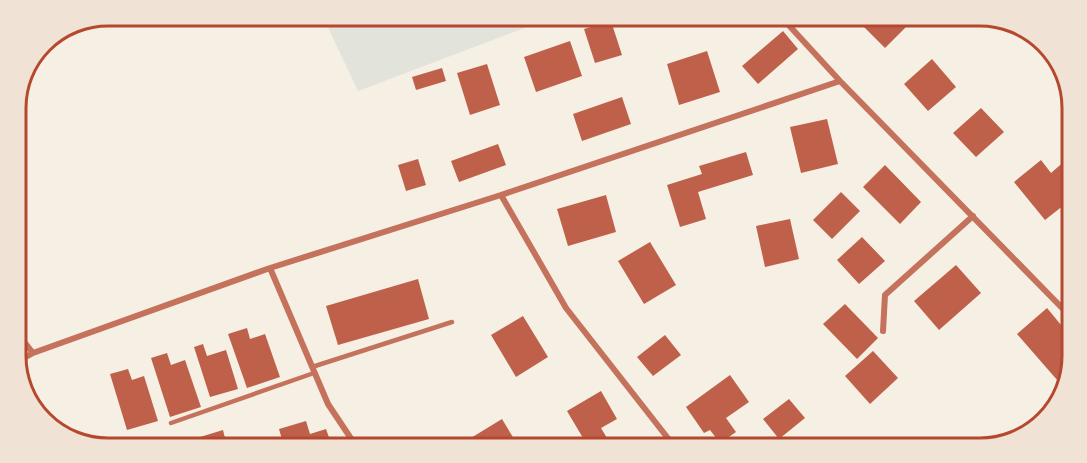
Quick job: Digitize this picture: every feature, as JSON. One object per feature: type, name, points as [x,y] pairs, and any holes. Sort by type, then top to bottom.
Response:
[{"type":"street","points":[[789,26],[1062,308]]},
{"type":"street","points":[[26,357],[270,268],[501,195],[840,81]]},
{"type":"street","points":[[501,195],[566,308],[667,437]]},
{"type":"street","points":[[883,331],[885,295],[974,216]]},
{"type":"street","points":[[270,268],[328,404],[350,438]]},
{"type":"street","points":[[26,345],[33,353]]},
{"type":"lane","points":[[171,423],[313,370],[452,322]]},
{"type":"shaded area","points":[[327,26],[530,26],[358,91]]},
{"type":"building","points":[[594,26],[613,26],[622,55],[595,63],[584,29]]},
{"type":"building","points":[[863,26],[907,26],[885,48]]},
{"type":"building","points":[[783,31],[798,49],[758,84],[742,66]]},
{"type":"building","points":[[570,41],[582,76],[536,92],[524,57]]},
{"type":"building","points":[[707,51],[720,92],[679,105],[667,64]]},
{"type":"building","points":[[932,59],[956,87],[928,111],[904,84]]},
{"type":"building","points":[[487,64],[500,105],[470,115],[457,73]]},
{"type":"building","points":[[442,68],[446,81],[416,90],[412,77]]},
{"type":"building","points":[[622,97],[631,124],[582,141],[573,114]]},
{"type":"building","points":[[981,108],[1004,132],[976,157],[953,133]]},
{"type":"building","points":[[827,119],[838,164],[801,173],[790,127]]},
{"type":"building","points":[[498,144],[506,165],[459,182],[451,161]]},
{"type":"building","points":[[746,152],[753,175],[698,192],[706,219],[680,227],[667,185],[702,174],[699,166]]},
{"type":"building","points":[[418,159],[426,185],[406,191],[398,165]]},
{"type":"building","points":[[1041,160],[1051,173],[1062,163],[1062,207],[1045,220],[1014,182]]},
{"type":"building","points":[[885,165],[921,202],[900,224],[863,187]]},
{"type":"building","points":[[841,192],[860,211],[832,239],[813,220]]},
{"type":"building","points":[[606,195],[616,232],[568,246],[557,209]]},
{"type":"building","points":[[790,219],[799,259],[765,267],[756,226]]},
{"type":"building","points":[[862,237],[885,261],[859,284],[837,260]]},
{"type":"building","points":[[650,242],[676,285],[644,304],[618,261]]},
{"type":"building","points":[[956,265],[981,293],[939,330],[914,301]]},
{"type":"building","points":[[418,279],[429,319],[338,345],[326,306]]},
{"type":"building","points":[[845,304],[878,338],[857,359],[823,324]]},
{"type":"building","points":[[1047,308],[1062,326],[1062,355],[1057,380],[1017,334]]},
{"type":"building","points":[[523,316],[548,357],[516,377],[491,335]]},
{"type":"building","points":[[247,328],[250,339],[265,334],[280,377],[247,388],[228,334]]},
{"type":"building","points":[[665,335],[681,355],[653,376],[637,357]]},
{"type":"building","points":[[203,344],[207,356],[226,350],[238,389],[210,397],[194,347]]},
{"type":"building","points":[[873,351],[898,378],[870,404],[845,376]]},
{"type":"building","points":[[167,353],[171,365],[185,360],[201,407],[170,417],[151,358]]},
{"type":"building","points":[[128,369],[132,380],[144,376],[158,421],[127,430],[110,374]]},
{"type":"building","points":[[730,375],[749,402],[726,418],[736,432],[728,437],[716,437],[710,430],[704,433],[686,407]]},
{"type":"building","points":[[601,391],[617,419],[601,428],[607,437],[583,437],[567,411]]},
{"type":"building","points":[[789,399],[805,418],[781,437],[778,437],[763,419]]},
{"type":"building","points":[[502,419],[513,438],[472,438]]},
{"type":"building","points":[[306,421],[310,434],[326,429],[329,438],[282,438],[279,429]]},
{"type":"building","points":[[223,430],[225,438],[197,438]]}]
